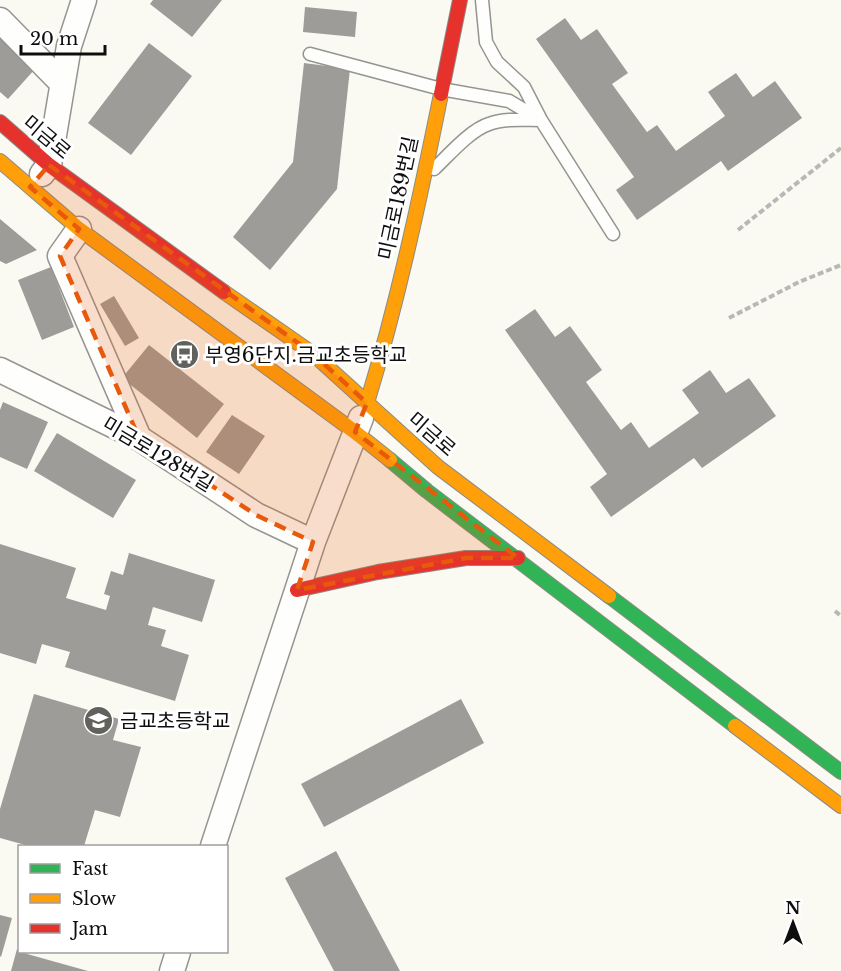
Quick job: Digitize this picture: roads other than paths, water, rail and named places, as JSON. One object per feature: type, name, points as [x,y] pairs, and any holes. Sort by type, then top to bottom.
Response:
[{"type":"street","points":[[30,187],[49,165],[61,82],[69,46],[84,0]]},
{"type":"street","name":"미금로189번길","points":[[367,403],[383,353],[424,178],[460,0]]},
{"type":"street","points":[[0,20],[61,82]]},
{"type":"street","name":"미금로","points":[[0,122],[49,165],[207,281],[312,353],[438,467],[841,772]]},
{"type":"street","points":[[0,161],[79,229],[355,432],[427,491],[841,806]]},
{"type":"street","points":[[79,229],[60,256],[139,438]]},
{"type":"street","name":"미금로128번길","points":[[0,370],[139,438],[256,515],[313,542]]},
{"type":"street","points":[[213,845],[313,542],[367,403]]},
{"type":"street","points":[[297,590],[378,572],[466,558],[518,558]]},
{"type":"street","points":[[172,971],[177,953]]},
{"type":"lane","points":[[482,0],[486,42],[497,62],[524,87],[541,120],[613,234]]},
{"type":"lane","points":[[310,54],[441,89],[510,101],[541,120]]},
{"type":"lane","points":[[424,178],[467,138],[487,124],[506,120],[541,120]]},
{"type":"place","name":"부영6단지.금교초등학교","points":[[184,355]]},
{"type":"place","name":"금교초등학교","points":[[99,721]]}]
